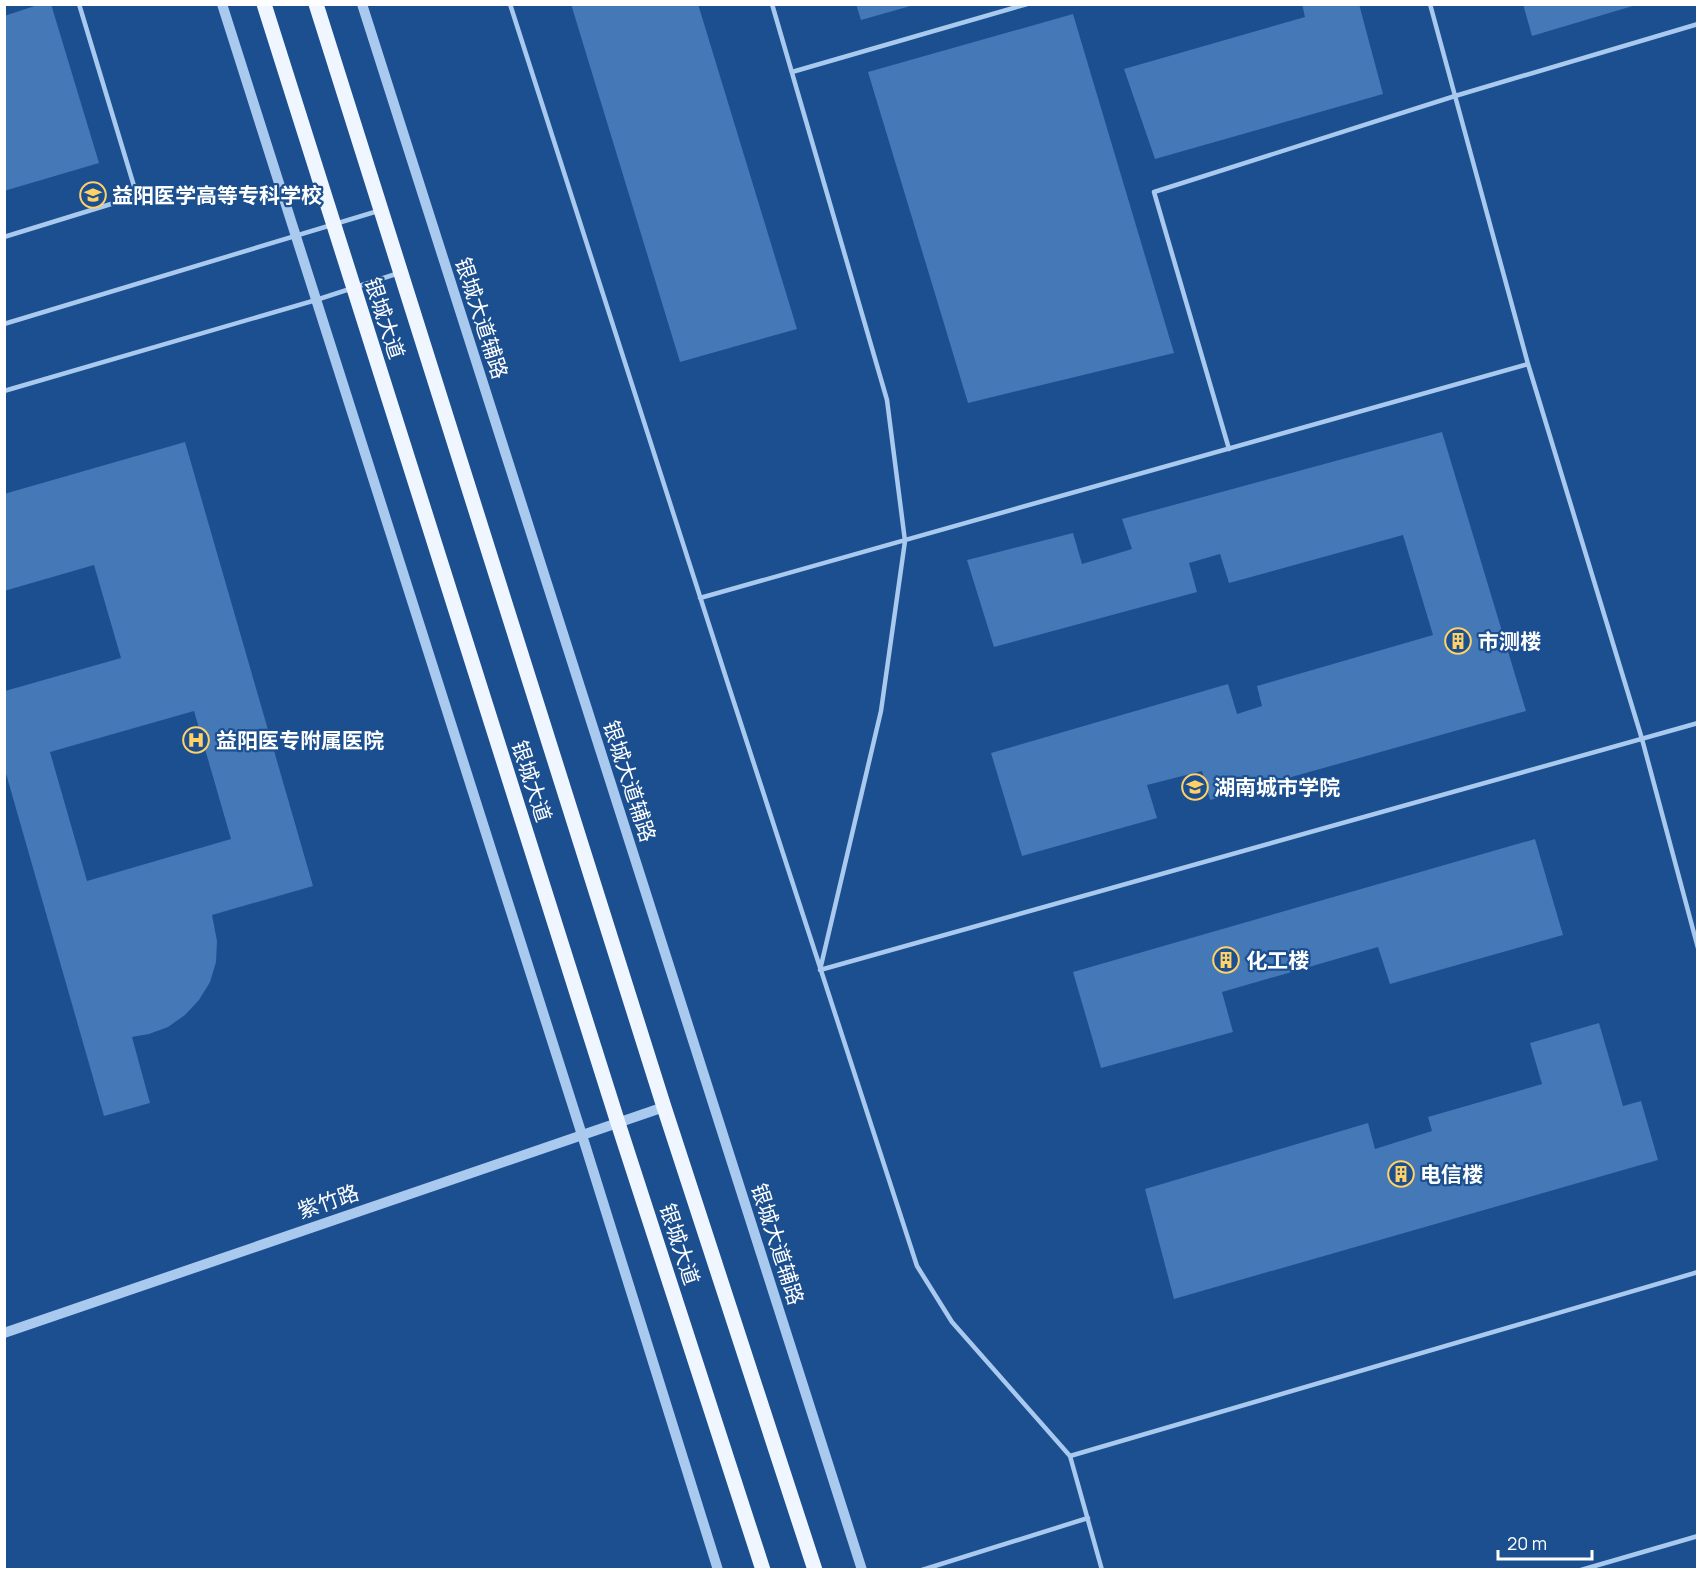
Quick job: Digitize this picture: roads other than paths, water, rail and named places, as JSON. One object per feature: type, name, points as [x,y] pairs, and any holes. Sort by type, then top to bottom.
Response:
[{"type":"main road","name":"银城大道","points":[[264,4],[618,1123],[764,1569]]},
{"type":"main road","name":"银城大道","points":[[316,4],[664,1107],[815,1569]]},
{"type":"street","points":[[222,4],[718,1569]]},
{"type":"street","name":"银城大道辅路","points":[[362,4],[862,1569]]},
{"type":"street","name":"紫竹路","points":[[4,1333],[664,1107]]},
{"type":"lane","points":[[4,237],[137,196],[79,4]]},
{"type":"lane","points":[[510,4],[917,1266],[952,1322],[1070,1456],[1102,1569]]},
{"type":"lane","points":[[772,4],[887,400],[905,541],[881,711],[820,970]]},
{"type":"lane","points":[[792,72],[1027,4]]},
{"type":"lane","points":[[1430,4],[1528,364],[1641,739],[1698,948]]},
{"type":"lane","points":[[1229,449],[1154,192],[1455,96],[1698,24]]},
{"type":"lane","points":[[4,324],[381,210]]},
{"type":"lane","points":[[4,391],[401,273]]},
{"type":"lane","points":[[700,598],[1528,364]]},
{"type":"lane","points":[[820,970],[1698,723]]},
{"type":"lane","points":[[1070,1456],[1698,1272]]},
{"type":"lane","points":[[922,1569],[1088,1518]]},
{"type":"lane","points":[[1581,1569],[1698,1536]]},
{"type":"place","name":"益阳医学高等专科学校","points":[[93,195]]},
{"type":"place","name":"市测楼","points":[[1458,641]]},
{"type":"place","name":"益阳医专附属医院","points":[[196,740]]},
{"type":"place","name":"湖南城市学院","points":[[1195,787]]},
{"type":"place","name":"化工楼","points":[[1226,960]]},
{"type":"place","name":"电信楼","points":[[1401,1174]]}]
